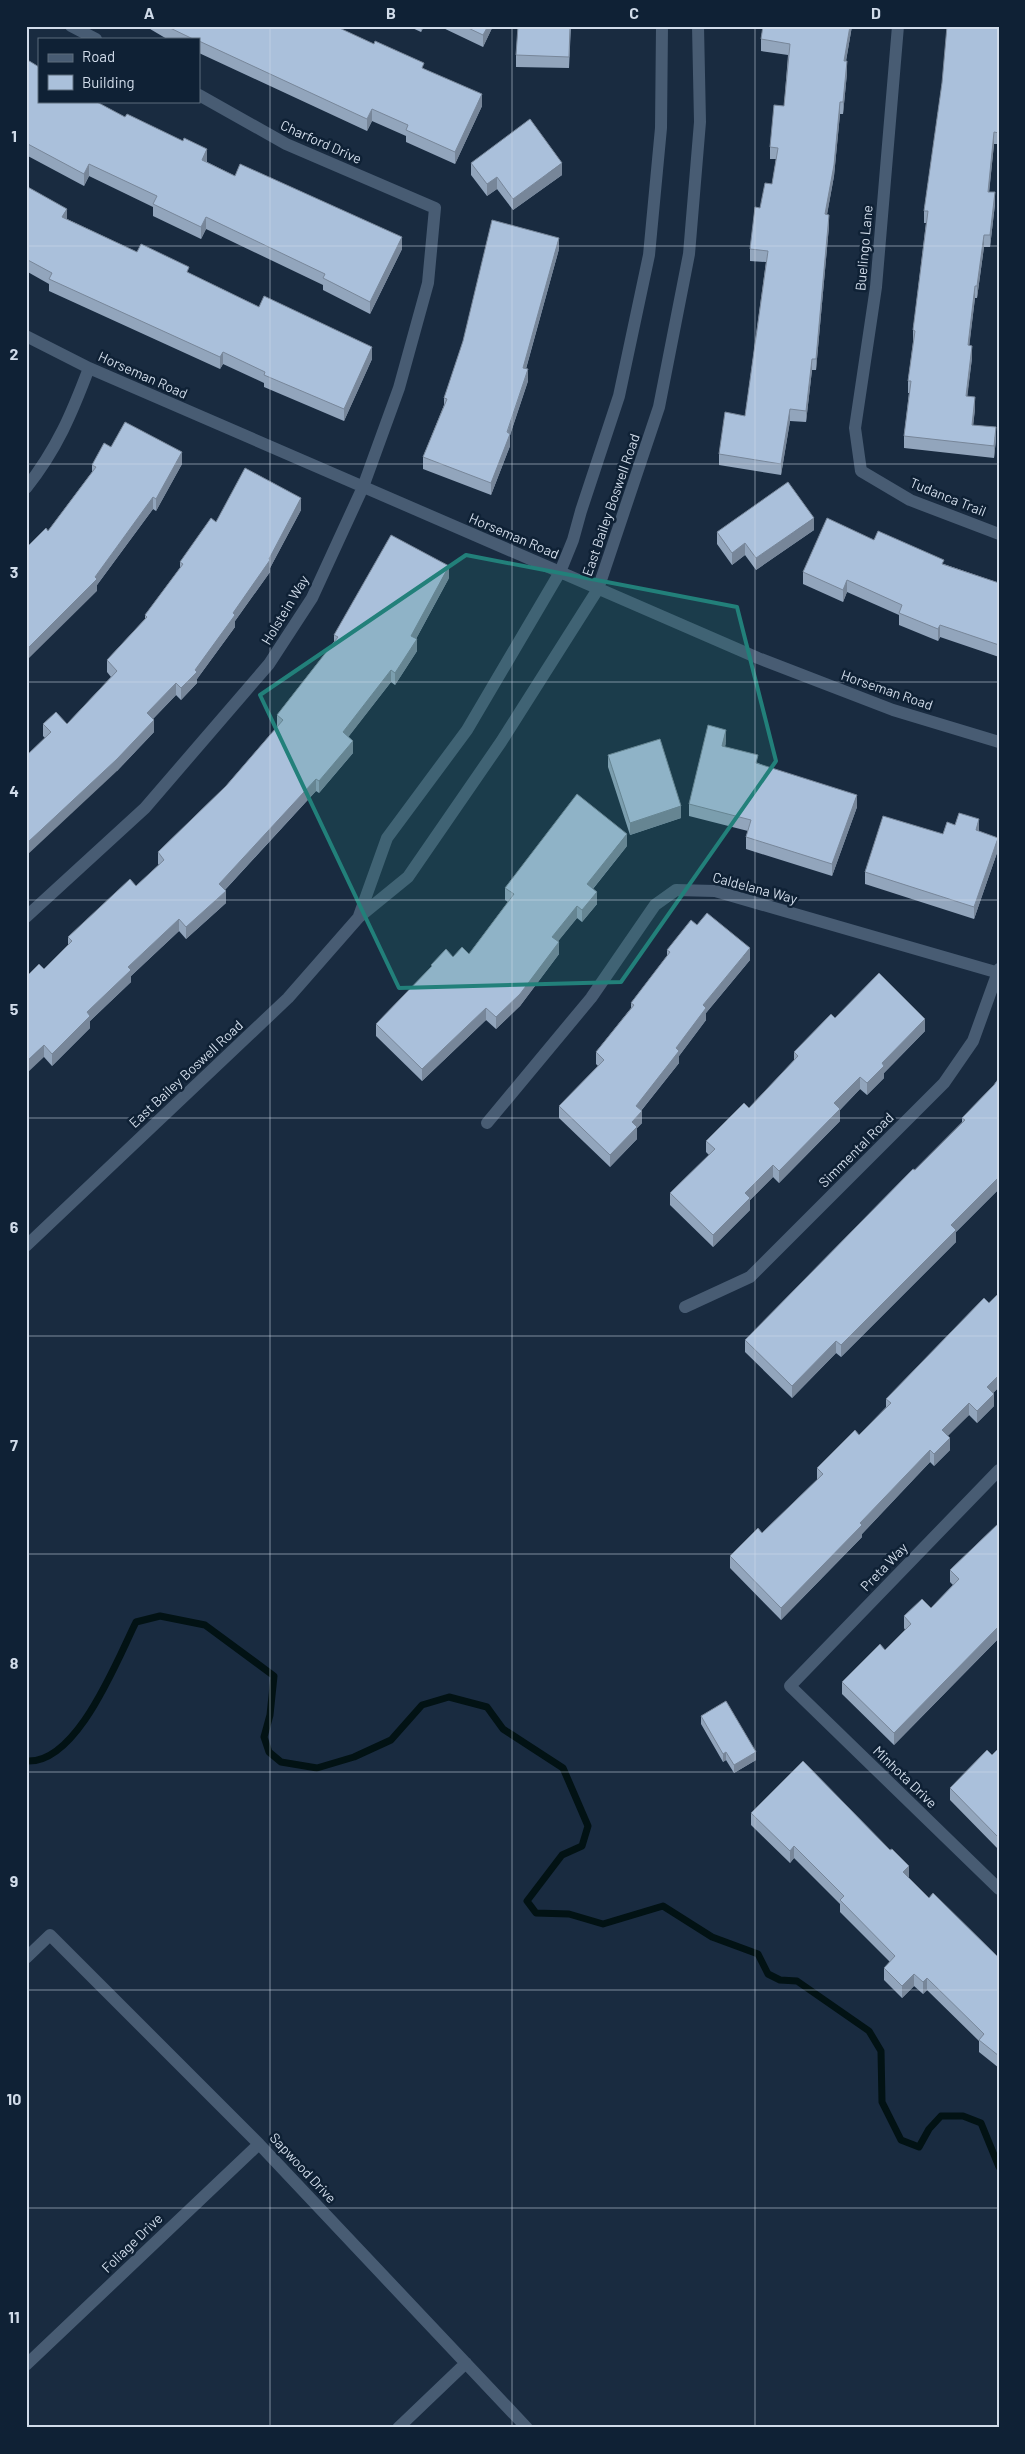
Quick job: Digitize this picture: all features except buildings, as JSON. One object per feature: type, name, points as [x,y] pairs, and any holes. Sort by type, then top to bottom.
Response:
[{"type":"street","points":[[71,26],[94,38]]},
{"type":"street","name":"East Bailey Boswell Road","points":[[359,917],[387,838],[467,730],[560,572],[573,540],[619,396],[649,255],[661,128],[662,26]]},
{"type":"street","name":"East Bailey Boswell Road","points":[[26,1246],[288,998],[359,917],[408,877],[502,742],[598,589],[659,407],[689,254],[700,122],[698,26]]},
{"type":"street","name":"Buelingo Lane","points":[[861,471],[855,428],[876,287],[898,26]]},
{"type":"street","name":"Charford Drive","points":[[200,96],[286,144],[435,208]]},
{"type":"street","name":"Holstein Way","points":[[26,918],[146,808],[269,664],[312,598],[363,487],[399,388],[428,283],[435,208]]},
{"type":"street","name":"Horseman Road","points":[[26,336],[89,368],[767,662],[893,710],[999,742]]},
{"type":"street","points":[[26,488],[52,452],[70,417],[89,368]]},
{"type":"street","name":"Tudanca Trail","points":[[861,471],[910,500],[999,534]]},
{"type":"street","name":"Caldelana Way","points":[[487,1122],[591,998],[655,905],[676,890],[715,891],[998,971]]},
{"type":"street","name":"Simmental Road","points":[[685,1307],[750,1277],[944,1083],[973,1041],[998,971]]},
{"type":"street","name":"Preta Way","points":[[790,1686],[999,1470]]},
{"type":"street","name":"Minhota Drive","points":[[790,1686],[999,1889]]},
{"type":"street","name":"Sapwood Drive","points":[[26,1958],[50,1935],[259,2144],[527,2428]]},
{"type":"street","name":"Foliage Drive","points":[[26,2365],[259,2144]]},
{"type":"street","points":[[398,2428],[466,2364]]},
{"type":"highlighted area","points":[[466,555],[737,607],[776,761],[621,982],[399,988],[260,695]]},
{"type":"waterway","points":[[26,1761],[45,1758],[62,1746],[78,1729],[106,1684],[136,1622],[160,1616],[205,1625],[274,1676],[270,1715],[264,1737],[269,1752],[281,1762],[317,1768],[354,1757],[391,1740],[422,1705],[449,1697],[487,1707],[503,1729],[563,1768],[588,1826],[582,1846],[562,1855],[527,1901],[536,1913],[569,1914],[603,1924],[663,1906],[712,1937],[758,1954],[768,1974],[780,1980],[797,1981],[869,2031],[881,2051],[882,2102],[901,2140],[919,2147],[929,2129],[941,2116],[963,2116],[981,2123],[999,2167]]}]
